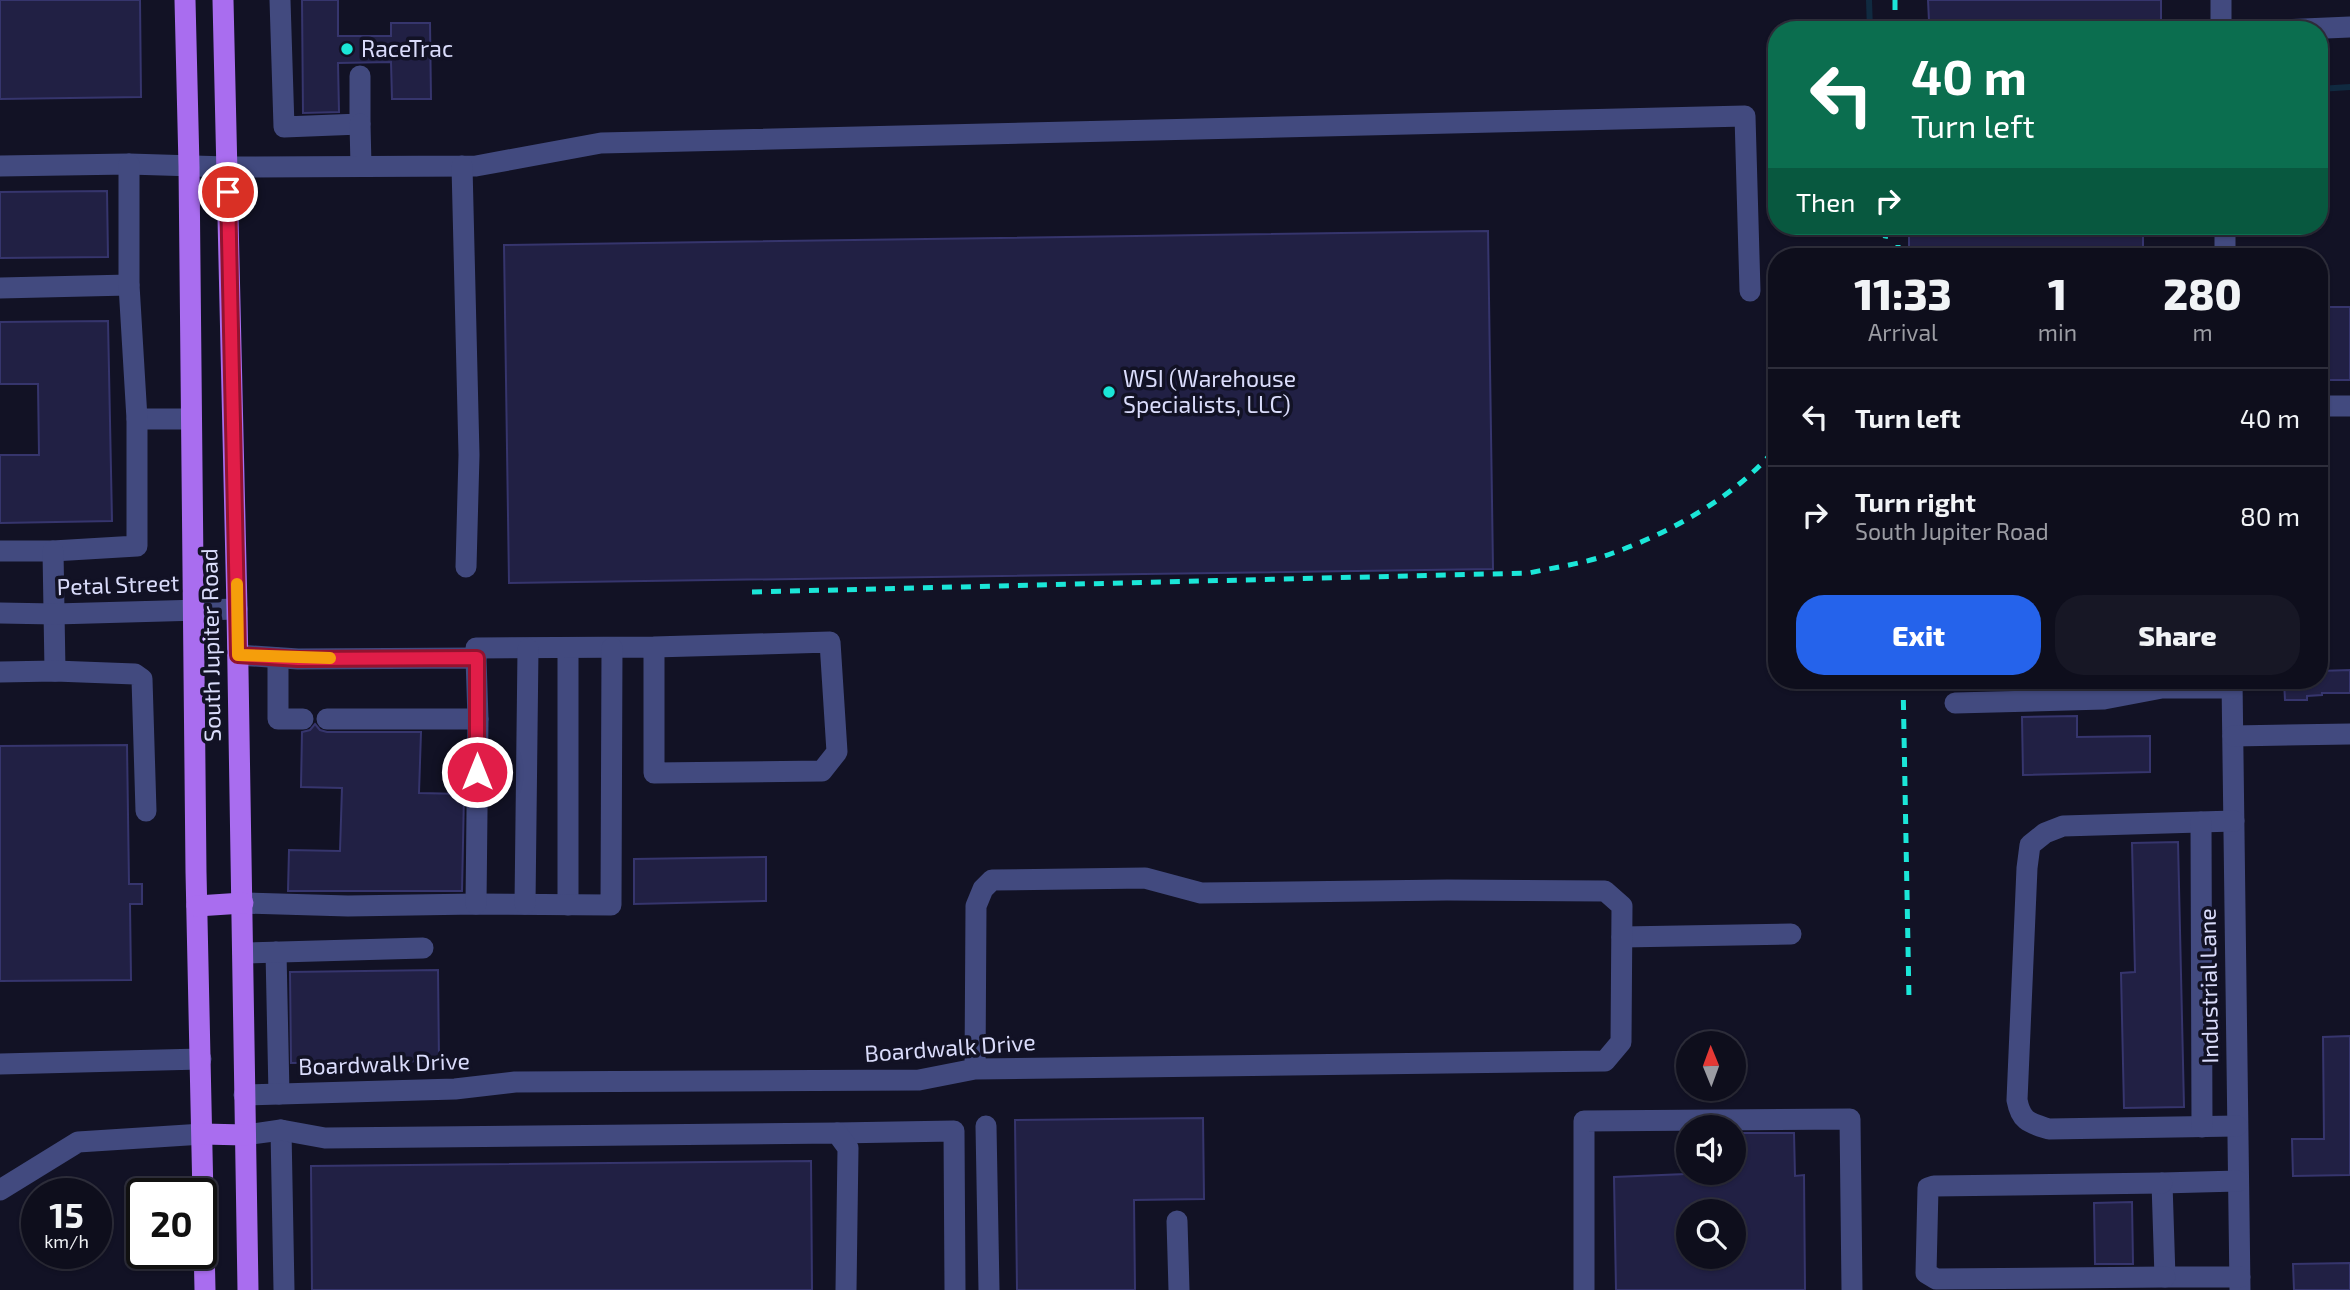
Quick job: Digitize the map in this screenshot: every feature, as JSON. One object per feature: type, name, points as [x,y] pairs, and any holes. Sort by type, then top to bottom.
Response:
[{"type":"main road","name":"South Jupiter Road","points":[[185,0],[192,610],[205,1290]]},
{"type":"main road","name":"South Jupiter Road","points":[[223,0],[243,903],[248,1290]]},
{"type":"main road","points":[[197,906],[243,903]]},
{"type":"main road","points":[[203,1134],[245,1135]]},
{"type":"street","points":[[280,0],[284,127],[360,124]]},
{"type":"street","points":[[2221,0],[2221,21]]},
{"type":"street","points":[[2328,28],[2350,27]]},
{"type":"street","points":[[360,76],[361,166]]},
{"type":"street","points":[[0,166],[476,166],[601,143],[1745,117],[1750,291]]},
{"type":"street","points":[[0,551],[53,551],[137,545],[137,419],[130,285],[129,164]]},
{"type":"street","points":[[462,166],[469,455],[466,567]]},
{"type":"street","points":[[0,288],[130,285]]},
{"type":"street","points":[[2328,406],[2350,406]]},
{"type":"street","points":[[137,419],[191,419]]},
{"type":"street","points":[[53,551],[55,671]]},
{"type":"street","name":"Petal Street","points":[[0,613],[237,609]]},
{"type":"street","points":[[476,904],[476,648],[612,648],[830,642],[837,752],[822,771],[654,773],[654,647]]},
{"type":"street","points":[[568,648],[568,905]]},
{"type":"street","points":[[243,903],[348,906],[611,905],[612,648]]},
{"type":"street","points":[[525,904],[528,649]]},
{"type":"street","points":[[238,655],[288,658],[477,658]]},
{"type":"street","points":[[288,658],[278,719],[303,719]]},
{"type":"street","points":[[0,672],[135,674],[142,679],[146,811]]},
{"type":"street","points":[[1955,703],[2104,699],[2157,689]]},
{"type":"street","name":"Industrial Lane","points":[[2232,689],[2240,1283]]},
{"type":"street","points":[[327,719],[478,719]]},
{"type":"street","points":[[2233,736],[2350,734]]},
{"type":"street","points":[[2234,821],[2063,826],[2045,833],[2031,845],[2027,868],[2017,1100],[2020,1114],[2031,1124],[2049,1129],[2237,1126]]},
{"type":"street","points":[[2200,822],[2202,1127]]},
{"type":"street","name":"Boardwalk Drive","points":[[244,1095],[455,1089],[515,1082],[919,1080],[975,1069],[1605,1061],[1621,1042],[1622,906],[1605,891],[1201,893],[1145,878],[992,880],[983,888],[976,906],[975,1069]]},
{"type":"street","points":[[1622,937],[1791,934]]},
{"type":"street","points":[[243,953],[423,948]]},
{"type":"street","points":[[276,952],[279,1094]]},
{"type":"street","points":[[2201,1004],[2236,1004]]},
{"type":"street","points":[[0,1064],[201,1059]]},
{"type":"street","points":[[1584,1290],[1584,1121],[1850,1119],[1852,1290]]},
{"type":"street","points":[[986,1126],[989,1290]]},
{"type":"street","points":[[245,1135],[281,1130],[325,1138],[954,1131],[955,1290]]},
{"type":"street","points":[[281,1130],[284,1290]]},
{"type":"street","points":[[836,1133],[848,1148],[846,1290]]},
{"type":"street","points":[[0,1189],[78,1142],[203,1134]]},
{"type":"street","points":[[2238,1181],[1934,1186],[1928,1188],[1926,1193],[1926,1273],[1936,1279],[2165,1277],[2240,1283]]},
{"type":"street","points":[[2162,1183],[2165,1277]]},
{"type":"street","points":[[1177,1221],[1179,1290]]},
{"type":"building","points":[[0,0],[140,0],[141,97],[0,99]]},
{"type":"building","name":"RaceTrac","points":[[302,0],[338,0],[338,36],[391,36],[391,23],[430,23],[431,99],[392,99],[391,62],[338,63],[339,112],[303,113]]},
{"type":"building","points":[[1928,0],[2161,0],[2161,21],[1929,21]]},
{"type":"building","points":[[107,191],[108,257],[0,258],[0,192]]},
{"type":"building","points":[[1488,231],[1493,569],[509,583],[504,245]]},
{"type":"building","points":[[1909,235],[2143,235],[2143,248],[1909,248]]},
{"type":"building","points":[[2328,307],[2350,307],[2350,380],[2328,380]]},
{"type":"building","points":[[108,321],[112,521],[0,523],[0,455],[39,455],[38,384],[0,384],[0,322]]},
{"type":"building","points":[[2350,670],[2350,693],[2322,693],[2307,696],[2307,700],[2285,700],[2284,689],[2328,689],[2328,671]]},
{"type":"building","points":[[2077,716],[2077,737],[2150,736],[2150,772],[2023,775],[2022,717]]},
{"type":"building","points":[[315,724],[320,730],[327,732],[421,732],[419,793],[464,794],[462,891],[288,891],[289,850],[340,851],[342,788],[301,787],[302,732],[310,730]]},
{"type":"building","points":[[127,745],[129,884],[142,884],[142,904],[130,904],[131,980],[0,981],[0,746]]},
{"type":"building","points":[[2178,842],[2184,1107],[2124,1108],[2121,973],[2135,972],[2132,843]]},
{"type":"building","points":[[766,857],[766,901],[634,904],[634,859]]},
{"type":"building","points":[[438,970],[439,1061],[291,1063],[290,972]]},
{"type":"building","points":[[2350,1036],[2350,1175],[2293,1176],[2292,1139],[2324,1139],[2323,1037]]},
{"type":"building","points":[[1203,1118],[1204,1199],[1134,1200],[1135,1290],[1017,1290],[1015,1120]]},
{"type":"building","points":[[1746,1133],[1794,1133],[1795,1176],[1804,1175],[1805,1290],[1616,1290],[1614,1177],[1676,1174],[1676,1185],[1746,1185]]},
{"type":"building","points":[[811,1161],[812,1290],[312,1290],[311,1166]]},
{"type":"building","points":[[2132,1202],[2133,1264],[2095,1264],[2094,1203]]},
{"type":"building","points":[[2350,1263],[2350,1290],[2294,1290],[2293,1264]]},
{"type":"waterway","points":[[1869,0],[1870,21]]},
{"type":"waterway","points":[[2328,88],[2350,87]]},
{"type":"railway","points":[[1895,0],[1895,21]]},
{"type":"railway","points":[[1883,248],[1886,235]]},
{"type":"railway","points":[[1898,235],[1898,248]]},
{"type":"railway","points":[[752,592],[1529,573],[1603,556],[1658,534],[1702,511],[1722,497],[1768,456]]},
{"type":"railway","points":[[1903,689],[1909,1000]]},
{"type":"slow traffic","points":[[237,584],[238,655],[330,658]]},
{"type":"place","name":"RaceTrac","points":[[347,49]]},
{"type":"place","name":"WSI (Warehouse Specialists, LLC)","points":[[1109,392]]},
{"type":"route","points":[[228,192],[238,655],[298,659],[477,658],[477,772]]}]
